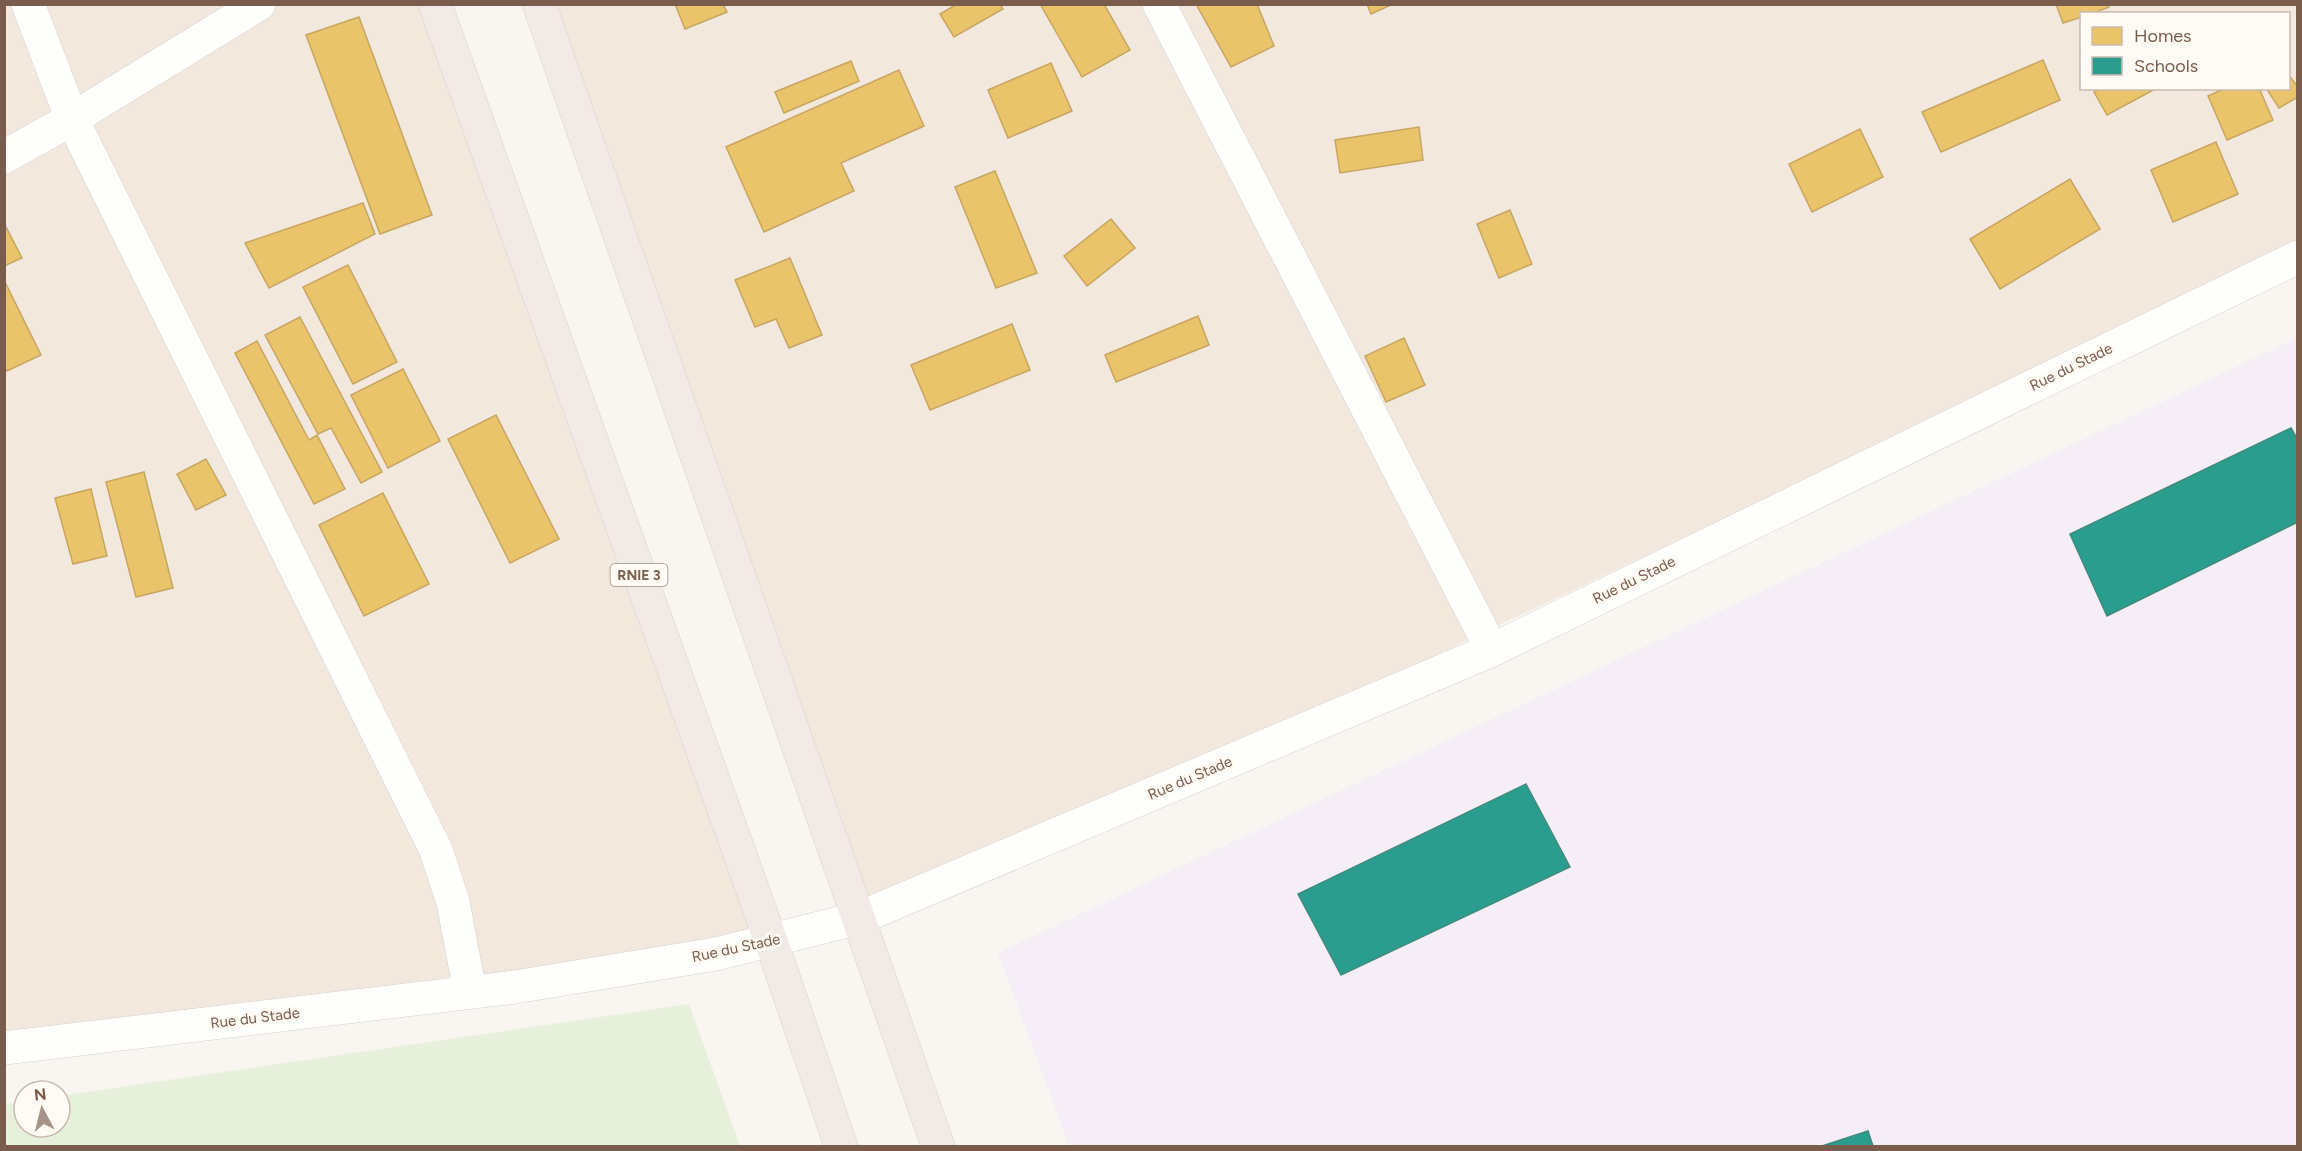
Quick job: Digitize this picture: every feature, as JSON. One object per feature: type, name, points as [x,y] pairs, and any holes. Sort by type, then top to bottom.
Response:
[{"type":"highway","name":"RNIE 3","points":[[435,4],[771,941],[841,1146]]},
{"type":"highway","points":[[539,4],[938,1146]]},
{"type":"street","points":[[28,4],[72,118],[436,849],[453,902],[470,992]]},
{"type":"street","points":[[4,157],[259,4]]},
{"type":"street","points":[[1159,4],[1492,650]]},
{"type":"street","name":"Rue du Stade","points":[[4,1048],[470,992],[639,968],[716,954],[859,918],[1492,650],[2298,257]]},
{"type":"shaded area","points":[[4,5],[440,5],[775,942],[5,1053]]},
{"type":"shaded area","points":[[537,5],[2297,5],[2297,246],[1432,657],[870,919]]},
{"type":"shaded area","points":[[2297,338],[2297,1146],[1069,1146],[998,953]]},
{"type":"green space","points":[[689,1004],[740,1146],[5,1146],[5,1104],[12,1103],[12,1139],[72,1139],[72,1094]]},
{"type":"building: Homes","points":[[675,4],[723,4],[727,12],[685,29]]},
{"type":"building: Homes","points":[[957,4],[1000,4],[1003,9],[954,37],[940,14]]},
{"type":"building: Homes","points":[[1040,4],[1104,4],[1130,50],[1082,77]]},
{"type":"building: Homes","points":[[1196,4],[1257,4],[1274,46],[1231,67]]},
{"type":"building: Homes","points":[[1367,4],[1393,4],[1371,14]]},
{"type":"building: Homes","points":[[2056,4],[2108,4],[2109,7],[2096,12],[2080,12],[2080,18],[2063,23]]},
{"type":"building: Homes","points":[[359,17],[432,215],[380,234],[306,35]]},
{"type":"building: Homes","points":[[2043,60],[2060,100],[1941,152],[1922,112]]},
{"type":"building: Homes","points":[[851,61],[859,81],[784,113],[775,92]]},
{"type":"building: Homes","points":[[1051,63],[1072,111],[1008,138],[988,90]]},
{"type":"building: Homes","points":[[899,70],[924,126],[841,163],[854,191],[764,232],[726,147]]},
{"type":"building: Homes","points":[[2290,77],[2298,87],[2298,97],[2279,108],[2267,90],[2290,90]]},
{"type":"building: Homes","points":[[2097,90],[2153,90],[2107,115],[2094,92]]},
{"type":"building: Homes","points":[[2222,90],[2260,90],[2273,120],[2227,140],[2208,96]]},
{"type":"building: Homes","points":[[1419,127],[1423,160],[1340,173],[1335,140]]},
{"type":"building: Homes","points":[[1860,129],[1883,177],[1812,212],[1789,164]]},
{"type":"building: Homes","points":[[2216,142],[2238,194],[2173,222],[2151,170]]},
{"type":"building: Homes","points":[[995,171],[1037,273],[996,288],[955,187]]},
{"type":"building: Homes","points":[[2070,179],[2100,229],[2000,289],[1970,239]]},
{"type":"building: Homes","points":[[363,203],[375,234],[269,288],[245,243]]},
{"type":"building: Homes","points":[[1510,210],[1532,264],[1499,278],[1477,224]]},
{"type":"building: Homes","points":[[1111,219],[1135,248],[1087,286],[1064,256]]},
{"type":"building: Homes","points":[[4,223],[22,258],[4,266]]},
{"type":"building: Homes","points":[[790,258],[822,335],[789,348],[776,319],[755,327],[735,280]]},
{"type":"building: Homes","points":[[348,265],[397,362],[353,384],[303,287]]},
{"type":"building: Homes","points":[[4,280],[41,355],[7,371],[4,365]]},
{"type":"building: Homes","points":[[1198,316],[1209,345],[1116,382],[1105,355]]},
{"type":"building: Homes","points":[[300,317],[382,472],[361,483],[331,428],[318,434],[265,335]]},
{"type":"building: Homes","points":[[1012,324],[1030,370],[930,410],[911,365]]},
{"type":"building: Homes","points":[[1404,338],[1425,385],[1386,402],[1365,356]]},
{"type":"building: Homes","points":[[257,341],[309,440],[317,435],[345,489],[314,504],[235,353]]},
{"type":"building: Homes","points":[[403,369],[440,441],[388,468],[351,395]]},
{"type":"building: Homes","points":[[496,415],[559,539],[510,563],[448,439]]},
{"type":"building: Homes","points":[[206,459],[226,495],[196,510],[177,474]]},
{"type":"building: Homes","points":[[144,472],[173,588],[136,597],[106,482]]},
{"type":"building: Homes","points":[[91,489],[107,556],[73,564],[55,498]]},
{"type":"building: Homes","points":[[383,493],[429,584],[364,616],[319,525]]},
{"type":"building: Schools","points":[[2291,428],[2298,440],[2298,522],[2107,616],[2070,534]]},
{"type":"building: Schools","points":[[1526,784],[1570,867],[1341,975],[1298,894]]},
{"type":"building: Schools","points":[[1868,1131],[1873,1146],[1822,1146]]}]
